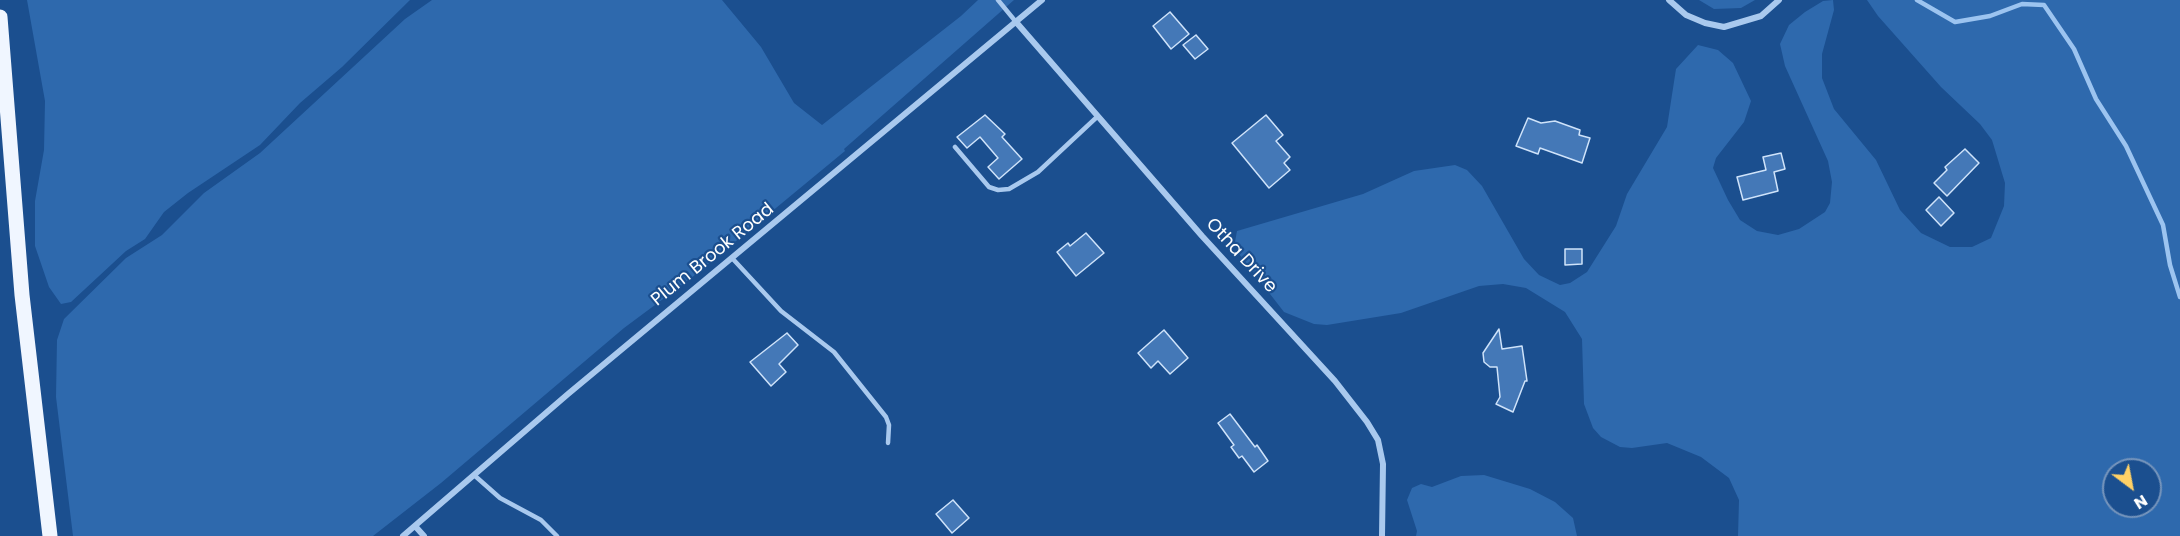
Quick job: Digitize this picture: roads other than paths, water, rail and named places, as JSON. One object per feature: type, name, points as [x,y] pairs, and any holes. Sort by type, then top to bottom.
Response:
[{"type":"main road","points":[[0,17],[23,306],[50,536]]},
{"type":"street","name":"Plum Brook Road","points":[[404,536],[732,258],[811,195],[1042,0]]},
{"type":"street","points":[[1670,0],[1686,15],[1705,23],[1724,27],[1761,16],[1779,0]]},
{"type":"street","name":"Otha Drive","points":[[1016,22],[1202,236],[1335,381],[1366,422],[1378,440],[1383,464],[1382,536]]},
{"type":"street","points":[[415,526],[424,536]]},
{"type":"lane","points":[[998,0],[1016,22]]},
{"type":"lane","points":[[955,147],[989,187],[998,190],[1009,189],[1038,172],[1098,116]]},
{"type":"lane","points":[[732,258],[780,311],[842,360],[885,417],[889,425],[888,443]]},
{"type":"lane","points":[[474,475],[500,498],[541,519],[557,536]]},
{"type":"waterway","points":[[1917,0],[1955,22],[1990,16],[2022,4],[2044,5],[2074,49],[2096,99],[2126,146],[2163,225],[2170,265],[2180,297]]}]
